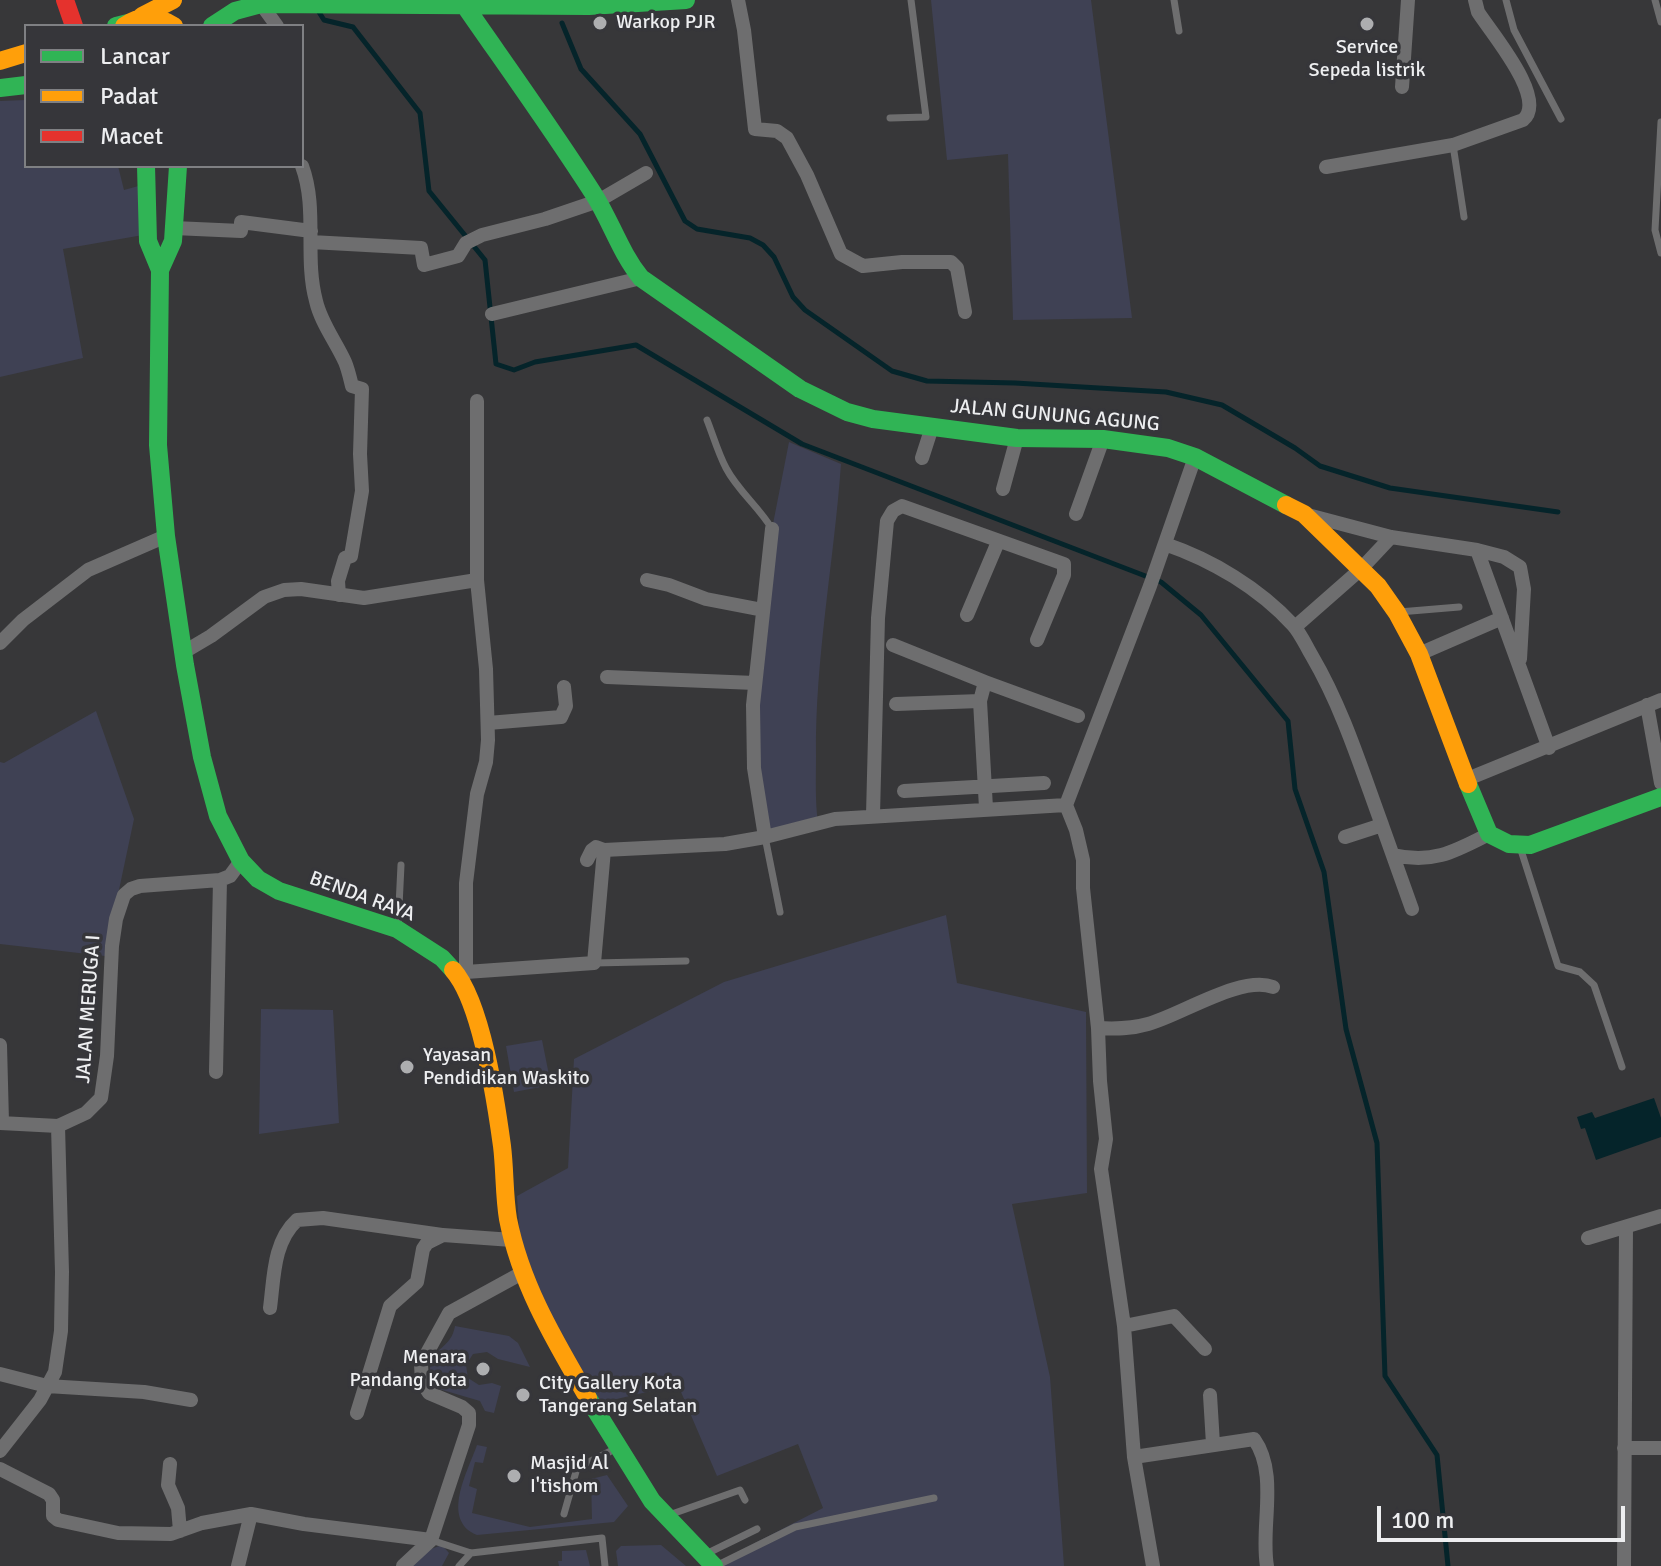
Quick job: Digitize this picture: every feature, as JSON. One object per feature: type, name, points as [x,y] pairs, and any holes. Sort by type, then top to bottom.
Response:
[{"type":"street","points":[[65,0],[73,24]]},
{"type":"street","points":[[127,23],[173,0]]},
{"type":"street","points":[[214,24],[244,6],[261,4],[589,6],[686,0]]},
{"type":"street","points":[[738,0],[755,129],[777,131],[787,138],[807,175],[841,254],[863,266],[951,262],[957,268],[965,312]]},
{"type":"street","points":[[1402,87],[1408,0]]},
{"type":"street","points":[[1326,167],[1453,145],[1523,120],[1531,109],[1525,83],[1478,12],[1475,0]]},
{"type":"street","points":[[261,4],[276,24]]},
{"type":"street","name":"JALAN GUNUNG AGUNG","points":[[465,6],[598,201],[627,261],[641,278],[800,389],[847,412],[873,419],[1017,438],[1103,439],[1168,448],[1195,457],[1304,514],[1378,586],[1397,613],[1419,654],[1465,780],[1489,834]]},
{"type":"street","points":[[127,23],[163,19],[171,24]]},
{"type":"street","points":[[0,61],[24,54]]},
{"type":"street","points":[[0,88],[24,85]]},
{"type":"street","name":"BENDA RAYA","points":[[146,168],[148,241],[160,270],[158,445],[166,536],[194,716],[218,816],[241,861],[258,879],[279,891],[397,929],[462,974],[487,1063],[502,1147],[512,1240],[522,1273],[548,1329],[652,1501],[711,1562]]},
{"type":"street","name":"BENDA RAYA","points":[[160,270],[173,241],[178,168]]},
{"type":"street","points":[[302,168],[310,199],[316,303],[331,340],[346,363],[352,386],[362,389],[362,491],[351,556],[345,558],[338,581],[339,595]]},
{"type":"street","points":[[174,228],[241,231],[241,222],[311,236],[421,248],[424,265],[458,256],[466,243],[482,235],[598,201],[646,173]]},
{"type":"street","points":[[492,314],[641,278]]},
{"type":"street","points":[[477,401],[477,580],[488,723],[486,762],[477,794],[466,883],[462,974],[594,963],[604,850]]},
{"type":"street","points":[[922,458],[932,427]]},
{"type":"street","points":[[1003,489],[1017,438]]},
{"type":"street","points":[[1076,514],[1103,439]]},
{"type":"street","points":[[1148,1563],[1134,1457],[1124,1326],[1101,1169],[1106,1139],[1083,860],[1066,805],[1152,580],[1195,457]]},
{"type":"street","points":[[873,815],[878,618],[887,521],[893,511],[902,506],[1064,564],[1064,575],[1037,640]]},
{"type":"street","points":[[1304,514],[1391,537],[1477,550],[1504,557],[1520,567],[1524,589],[1519,666]]},
{"type":"street","points":[[765,837],[754,768],[755,683],[772,529]]},
{"type":"street","points":[[0,643],[23,620],[88,570],[166,536]]},
{"type":"street","points":[[1295,627],[1361,569],[1391,537]]},
{"type":"street","points":[[967,615],[998,542]]},
{"type":"street","points":[[1165,544],[1199,557],[1238,580],[1269,601],[1295,627],[1336,703],[1412,909]]},
{"type":"street","points":[[1477,550],[1549,748]]},
{"type":"street","points":[[184,652],[264,597],[284,590],[301,589],[353,598],[380,597],[477,580]]},
{"type":"street","points":[[647,580],[706,599],[763,610]]},
{"type":"street","points":[[1419,654],[1502,618]]},
{"type":"street","points":[[893,645],[1078,716]]},
{"type":"street","points":[[607,677],[755,683]]},
{"type":"street","points":[[985,682],[980,701],[986,808]]},
{"type":"street","points":[[488,723],[561,717],[566,706],[564,687]]},
{"type":"street","points":[[896,704],[980,701]]},
{"type":"street","points":[[1465,780],[1549,748],[1654,702],[1661,783]]},
{"type":"street","points":[[904,791],[1044,783]]},
{"type":"street","points":[[1393,855],[1423,859],[1438,857],[1489,834],[1520,847],[1661,797]]},
{"type":"street","points":[[587,860],[596,847],[604,850],[725,844],[835,819],[1066,805]]},
{"type":"street","points":[[1345,837],[1382,825]]},
{"type":"street","points":[[216,1072],[220,880],[230,876],[241,861]]},
{"type":"street","name":"JALAN MERUGA I","points":[[58,1126],[86,1113],[103,1093],[112,946],[124,895],[140,886],[220,880]]},
{"type":"street","points":[[1098,1028],[1133,1028],[1151,1024],[1238,989],[1263,984],[1273,987]]},
{"type":"street","points":[[0,1045],[1,1122],[58,1126],[61,1187],[61,1331],[55,1372],[40,1400],[1,1449]]},
{"type":"street","points":[[1588,1238],[1661,1216]]},
{"type":"street","points":[[270,1308],[275,1266],[283,1238],[297,1220],[323,1218],[443,1235],[512,1240]]},
{"type":"street","points":[[1624,1566],[1626,1227]]},
{"type":"street","points":[[357,1413],[390,1306],[417,1282],[427,1243],[443,1235]]},
{"type":"street","points":[[403,1566],[431,1540],[469,1425],[469,1413],[462,1407],[429,1393],[422,1382],[421,1364],[449,1313],[522,1273]]},
{"type":"street","points":[[1124,1326],[1174,1316],[1205,1349]]},
{"type":"street","points":[[0,1374],[47,1386],[144,1392],[191,1400]]},
{"type":"street","points":[[1210,1395],[1213,1444]]},
{"type":"street","points":[[1134,1457],[1254,1439],[1258,1444],[1268,1498],[1264,1563]]},
{"type":"street","points":[[1624,1448],[1661,1448]]},
{"type":"street","points":[[170,1464],[168,1485],[178,1508],[180,1531]]},
{"type":"street","points":[[0,1469],[49,1494],[53,1500],[53,1516],[58,1520],[118,1533],[171,1534],[202,1523],[251,1514],[431,1540]]},
{"type":"street","points":[[238,1566],[251,1514]]},
{"type":"lane","points":[[890,118],[926,117],[911,0]]},
{"type":"lane","points":[[1174,0],[1179,31]]},
{"type":"lane","points":[[1506,0],[1514,30],[1561,119]]},
{"type":"lane","points":[[1655,0],[1661,22]]},
{"type":"lane","points":[[1661,122],[1655,230],[1661,253]]},
{"type":"lane","points":[[1453,145],[1464,217]]},
{"type":"lane","points":[[707,420],[726,468],[744,495],[763,513],[772,529]]},
{"type":"lane","points":[[1397,613],[1459,607]]},
{"type":"lane","points":[[765,837],[780,912]]},
{"type":"lane","points":[[1520,847],[1558,966],[1580,972],[1594,985],[1622,1067]]},
{"type":"lane","points":[[397,929],[401,865]]},
{"type":"lane","points":[[594,963],[686,961]]},
{"type":"lane","points":[[564,1514],[577,1468],[617,1447]]},
{"type":"lane","points":[[665,1516],[740,1490],[745,1500]]},
{"type":"lane","points":[[711,1562],[818,1520],[934,1498]]},
{"type":"lane","points":[[711,1562],[757,1529]]},
{"type":"lane","points":[[431,1540],[471,1553],[602,1538],[605,1566]]},
{"type":"lane","points":[[459,1566],[471,1553]]},
{"type":"shaded area","points":[[931,0],[1091,0],[1132,318],[1013,320],[1008,154],[947,160]]},
{"type":"shaded area","points":[[24,100],[24,168],[118,168],[124,190],[142,185],[143,235],[63,249],[83,358],[0,377],[0,101]]},
{"type":"shaded area","points":[[789,442],[841,464],[818,683],[818,823],[765,837],[754,768],[772,529]]},
{"type":"shaded area","points":[[96,711],[134,819],[105,956],[0,944],[0,762],[4,763]]},
{"type":"shaded area","points":[[946,915],[957,983],[1086,1012],[1087,1193],[1012,1204],[1050,1377],[1064,1566],[719,1566],[716,1563],[823,1508],[798,1444],[717,1476],[678,1385],[599,1403],[546,1313],[520,1240],[517,1196],[568,1168],[574,1059],[724,982]]},
{"type":"shaded area","points":[[261,1009],[333,1010],[339,1123],[259,1134]]},
{"type":"shaded area","points":[[542,1040],[551,1085],[514,1092],[506,1046]]},
{"type":"shaded area","points":[[1654,1098],[1661,1118],[1661,1137],[1596,1160],[1585,1128],[1581,1129],[1577,1117],[1592,1112],[1595,1118]]},
{"type":"shaded area","points":[[455,1326],[509,1336],[518,1343],[530,1367],[498,1359],[487,1352],[473,1354],[466,1365],[468,1378],[479,1385],[492,1383],[501,1386],[494,1413],[485,1411],[480,1401],[439,1389],[431,1383],[432,1362]]},
{"type":"shaded area","points":[[477,1445],[487,1447],[483,1463],[475,1462],[469,1486],[477,1489],[472,1513],[530,1527],[592,1519],[591,1479],[607,1475],[628,1506],[614,1522],[477,1535],[466,1528],[458,1507],[463,1481]]},
{"type":"shaded area","points":[[442,1545],[449,1553],[442,1566],[408,1566],[431,1549]]},
{"type":"shaded area","points":[[661,1545],[686,1566],[618,1566],[616,1551],[621,1546]]},
{"type":"shaded area","points":[[586,1550],[590,1566],[559,1566],[562,1551]]},
{"type":"waterway","points":[[317,9],[324,20],[353,27],[420,113],[429,191],[485,260],[496,364],[514,370],[535,362],[636,345],[802,444],[1161,582],[1201,615],[1288,721],[1295,789],[1324,872],[1346,1029],[1377,1143],[1385,1376],[1437,1455],[1448,1566]]},
{"type":"waterway","points":[[562,23],[581,69],[640,134],[685,221],[697,229],[750,238],[763,245],[774,257],[793,297],[805,310],[892,371],[927,381],[1166,392],[1222,405],[1320,466],[1390,488],[1558,512]]},
{"type":"traffic: fast","points":[[215,24],[235,11],[261,4],[589,6],[686,0]]},
{"type":"traffic: fast","points":[[465,6],[593,193],[641,278],[800,389],[847,412],[873,419],[1017,438],[1103,439],[1168,448],[1195,457],[1286,505]]},
{"type":"traffic: fast","points":[[124,24],[128,23]]},
{"type":"traffic: fast","points":[[0,88],[24,85]]},
{"type":"traffic: fast","points":[[146,168],[148,241],[160,270]]},
{"type":"traffic: fast","points":[[178,168],[173,241],[160,270],[158,445],[166,536],[185,665],[202,757],[218,816],[241,861],[258,879],[279,891],[397,929],[442,958],[453,970]]},
{"type":"traffic: fast","points":[[1468,784],[1489,834],[1509,844],[1530,845],[1661,797]]},
{"type":"traffic: fast","points":[[588,1398],[652,1501],[714,1566]]},
{"type":"traffic: slow","points":[[142,16],[173,0]]},
{"type":"traffic: slow","points":[[128,24],[149,17],[170,24]]},
{"type":"traffic: slow","points":[[0,61],[24,54]]},
{"type":"traffic: slow","points":[[1286,505],[1304,514],[1378,586],[1397,613],[1419,654],[1468,784]]},
{"type":"traffic: slow","points":[[453,970],[472,1005],[492,1080],[508,1219],[521,1267],[540,1312],[588,1398]]},
{"type":"traffic: jam","points":[[65,0],[73,24]]},
{"type":"place","name":"Warkop PJR","points":[[600,23]]},
{"type":"place","name":"Service Sepeda listrik","points":[[1367,24]]},
{"type":"place","name":"Yayasan Pendidikan Waskito","points":[[407,1067]]},
{"type":"place","name":"Menara Pandang Kota","points":[[483,1369]]},
{"type":"place","name":"City Gallery Kota Tangerang Selatan","points":[[523,1395]]},
{"type":"place","name":"Masjid Al I'tishom","points":[[514,1476]]}]
